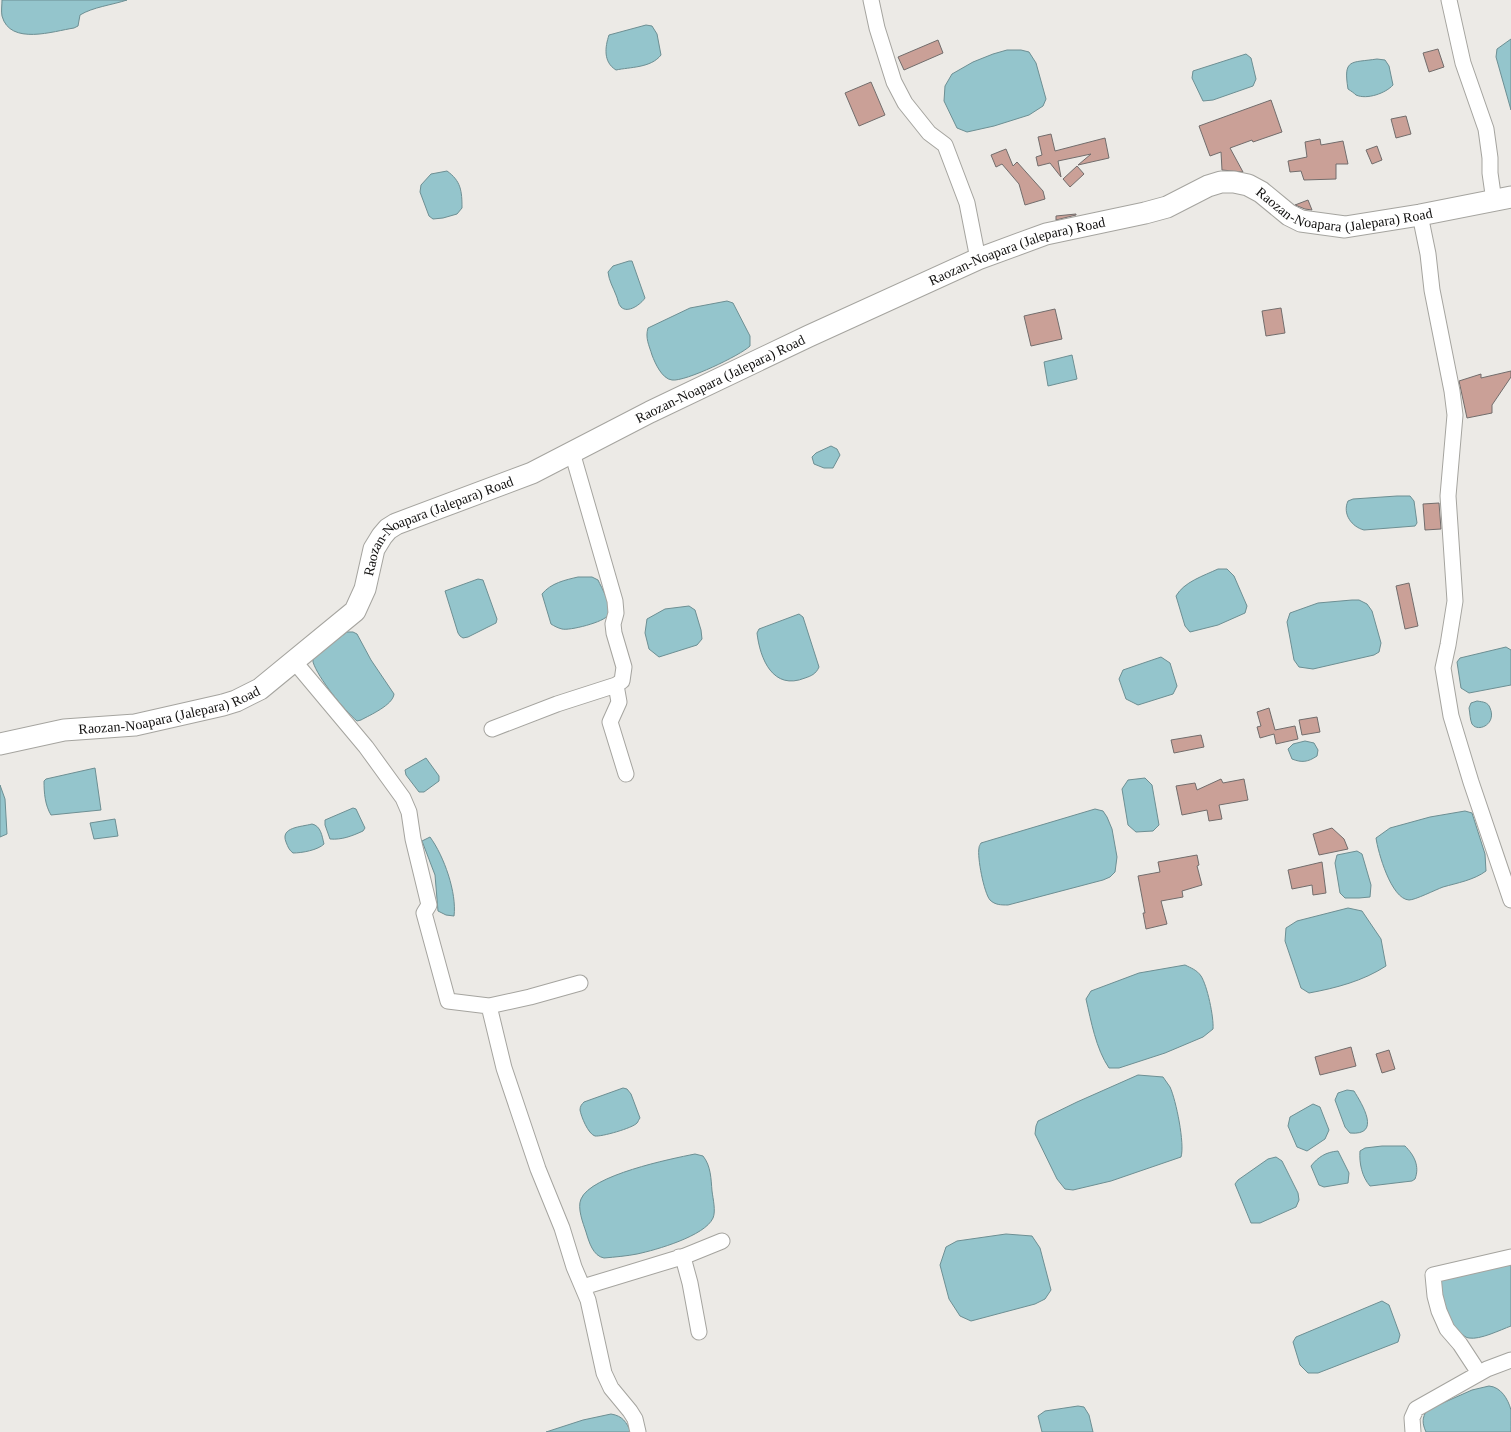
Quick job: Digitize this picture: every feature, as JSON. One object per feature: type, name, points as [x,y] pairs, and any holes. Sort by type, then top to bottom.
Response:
[{"type":"main road","name":"Raozan-Noapara (Jalepara) Road","points":[[0,744],[64,730],[135,725],[236,701],[260,688],[355,611],[365,589],[374,549],[388,529],[396,524],[532,473],[650,412],[795,343],[978,259],[1046,234],[1167,207],[1208,186],[1221,182],[1234,182],[1248,185],[1261,192],[1289,215],[1301,221],[1319,225],[1345,227],[1420,215],[1503,199]]},
{"type":"street","points":[[871,0],[877,28],[894,82],[904,103],[929,133],[945,145],[967,203],[978,259]]},
{"type":"street","points":[[1449,0],[1463,63],[1486,129],[1490,158],[1490,173],[1503,199]]},
{"type":"street","points":[[1420,215],[1455,415],[1448,496],[1455,601],[1443,668],[1451,716],[1471,782],[1511,900]]},
{"type":"street","points":[[492,729],[557,704],[616,685],[622,681],[624,667],[614,633],[613,624],[616,613],[616,601],[572,452]]},
{"type":"street","points":[[294,661],[366,747],[403,798],[409,812],[412,839],[429,905],[424,913],[448,1001],[489,1006],[530,997],[580,983]]},
{"type":"street","points":[[616,685],[620,702],[610,722],[626,774]]},
{"type":"street","points":[[489,1006],[504,1068],[538,1169],[562,1228],[574,1267],[588,1300],[604,1373],[611,1388],[635,1419],[638,1432]]},
{"type":"street","points":[[583,1287],[679,1258],[722,1242]]},
{"type":"street","points":[[1479,1373],[1460,1344],[1447,1329],[1439,1311],[1435,1296],[1433,1275],[1511,1257]]},
{"type":"street","points":[[679,1258],[684,1261],[690,1282],[699,1332]]},
{"type":"street","points":[[1413,1432],[1412,1418],[1416,1410],[1479,1373],[1511,1360]]},
{"type":"water","points":[[2,0],[127,0],[85,12],[80,15],[78,26],[74,28],[45,33],[23,34],[14,31],[7,25],[2,16]]},
{"type":"water","points":[[646,25],[652,26],[657,34],[661,55],[646,65],[616,70],[609,63],[606,54],[609,35]]},
{"type":"water","points":[[1511,39],[1511,110],[1496,57],[1497,49]]},
{"type":"water","points":[[1007,50],[1021,50],[1029,52],[1036,63],[1046,99],[1043,106],[1029,115],[994,126],[967,132],[957,128],[944,101],[945,86],[952,74],[973,62]]},
{"type":"water","points":[[1246,54],[1251,58],[1256,79],[1253,86],[1213,100],[1203,101],[1192,78],[1193,71]]},
{"type":"water","points":[[1377,59],[1385,60],[1389,66],[1393,85],[1386,91],[1365,97],[1356,95],[1348,89],[1348,67],[1355,62]]},
{"type":"water","points":[[447,171],[452,175],[460,187],[462,208],[457,214],[433,219],[429,216],[420,192],[421,185],[431,174]]},
{"type":"water","points":[[632,261],[645,298],[641,303],[631,309],[624,309],[619,304],[608,272],[613,266]]},
{"type":"water","points":[[727,301],[733,303],[750,336],[750,346],[725,361],[688,377],[672,380],[665,377],[659,370],[652,355],[647,338],[648,328],[690,308]]},
{"type":"water","points":[[1072,355],[1077,379],[1048,386],[1044,362]]},
{"type":"water","points":[[831,446],[837,449],[840,455],[833,468],[824,468],[814,464],[812,457],[816,453]]},
{"type":"water","points":[[1410,496],[1414,501],[1417,523],[1415,526],[1364,530],[1352,523],[1347,515],[1346,506],[1348,501],[1353,499]]},
{"type":"water","points":[[1218,569],[1227,569],[1234,576],[1247,606],[1245,613],[1218,625],[1190,632],[1185,626],[1176,596],[1179,591],[1189,583]]},
{"type":"water","points":[[578,577],[592,577],[598,580],[608,601],[608,615],[601,620],[572,629],[559,628],[551,624],[542,594],[554,585]]},
{"type":"water","points":[[478,579],[483,580],[497,619],[496,623],[463,638],[458,633],[445,591]]},
{"type":"water","points":[[1359,600],[1367,604],[1372,611],[1381,643],[1379,652],[1374,655],[1313,669],[1299,667],[1294,660],[1287,622],[1290,613],[1318,603]]},
{"type":"water","points":[[689,606],[695,610],[702,639],[697,645],[659,657],[649,649],[645,633],[647,619],[665,609]]},
{"type":"water","points":[[799,614],[803,617],[819,667],[815,673],[807,677],[794,681],[784,680],[770,670],[765,662],[761,653],[757,633],[759,629]]},
{"type":"water","points":[[347,632],[357,634],[371,660],[394,694],[390,702],[385,706],[357,721],[332,693],[320,676],[313,662],[313,658]]},
{"type":"water","points":[[1506,647],[1511,650],[1511,685],[1469,693],[1461,688],[1457,662],[1460,658]]},
{"type":"water","points":[[1161,657],[1170,663],[1177,686],[1173,694],[1138,705],[1126,699],[1119,679],[1123,670]]},
{"type":"water","points":[[1477,701],[1488,705],[1491,714],[1491,719],[1489,722],[1478,728],[1472,724],[1469,708],[1471,703]]},
{"type":"water","points":[[1305,741],[1314,743],[1318,750],[1317,756],[1311,760],[1305,761],[1292,759],[1288,749],[1293,744]]},
{"type":"water","points":[[426,758],[439,776],[439,781],[424,792],[419,792],[406,775],[405,770]]},
{"type":"water","points":[[95,768],[101,810],[51,815],[45,799],[44,781],[46,779]]},
{"type":"water","points":[[1145,778],[1152,785],[1159,825],[1153,831],[1136,832],[1128,825],[1122,789],[1128,780]]},
{"type":"water","points":[[0,785],[5,799],[7,834],[0,837]]},
{"type":"water","points":[[353,808],[356,809],[365,828],[363,831],[339,839],[330,839],[325,825],[325,820]]},
{"type":"water","points":[[1095,809],[1103,811],[1112,829],[1117,857],[1115,872],[1110,877],[1008,905],[996,904],[990,900],[985,890],[980,867],[979,847],[981,843]]},
{"type":"water","points":[[1465,811],[1472,813],[1485,854],[1486,871],[1471,879],[1443,887],[1416,898],[1409,900],[1402,898],[1391,884],[1386,874],[1376,838],[1390,828],[1430,817]]},
{"type":"water","points":[[115,819],[118,836],[94,839],[90,823]]},
{"type":"water","points":[[312,824],[319,829],[324,844],[310,851],[293,853],[286,842],[286,833],[293,828]]},
{"type":"water","points":[[430,837],[445,864],[453,897],[454,916],[446,915],[438,911],[435,875],[422,841]]},
{"type":"water","points":[[1357,851],[1362,854],[1371,885],[1370,897],[1345,898],[1340,893],[1335,863],[1337,855]]},
{"type":"water","points":[[1348,908],[1362,911],[1381,939],[1386,966],[1368,976],[1349,983],[1309,993],[1301,988],[1285,941],[1286,928],[1297,921]]},
{"type":"water","points":[[1185,965],[1198,972],[1203,980],[1208,994],[1213,1029],[1203,1037],[1165,1053],[1119,1068],[1109,1068],[1104,1060],[1094,1035],[1086,999],[1091,991],[1139,973]]},
{"type":"water","points":[[1138,1075],[1163,1077],[1170,1087],[1179,1122],[1182,1142],[1181,1157],[1111,1181],[1073,1190],[1065,1189],[1057,1179],[1035,1134],[1038,1121]]},
{"type":"water","points":[[623,1088],[627,1089],[631,1094],[640,1118],[637,1123],[624,1130],[610,1134],[598,1136],[592,1135],[582,1116],[580,1110],[581,1105],[584,1102]]},
{"type":"water","points":[[1347,1090],[1354,1091],[1365,1111],[1367,1124],[1365,1130],[1360,1133],[1350,1133],[1345,1127],[1335,1100],[1338,1093]]},
{"type":"water","points":[[1313,1104],[1320,1107],[1329,1130],[1325,1139],[1307,1151],[1297,1147],[1288,1126],[1290,1117]]},
{"type":"water","points":[[1405,1146],[1415,1161],[1417,1170],[1415,1179],[1412,1181],[1370,1186],[1362,1170],[1360,1151],[1365,1148]]},
{"type":"water","points":[[1338,1151],[1349,1173],[1348,1183],[1324,1187],[1319,1185],[1311,1166],[1316,1160],[1330,1152]]},
{"type":"water","points":[[695,1154],[703,1156],[708,1164],[710,1173],[714,1212],[713,1218],[708,1225],[700,1231],[679,1241],[645,1252],[604,1258],[600,1257],[594,1252],[590,1244],[580,1211],[581,1199],[588,1190],[632,1169]]},
{"type":"water","points":[[1276,1157],[1282,1161],[1298,1193],[1299,1200],[1296,1207],[1260,1223],[1251,1223],[1235,1184],[1238,1180],[1268,1159]]},
{"type":"water","points":[[1006,1234],[1032,1236],[1040,1248],[1051,1290],[1045,1299],[1035,1304],[971,1321],[960,1316],[949,1299],[940,1265],[946,1247],[957,1241]]},
{"type":"water","points":[[1511,1264],[1511,1326],[1479,1338],[1466,1337],[1455,1328],[1447,1316],[1443,1302],[1441,1279]]},
{"type":"water","points":[[1382,1301],[1389,1305],[1400,1335],[1398,1342],[1318,1373],[1308,1373],[1300,1365],[1293,1342],[1296,1337]]},
{"type":"water","points":[[1489,1386],[1500,1391],[1508,1402],[1511,1410],[1511,1432],[1426,1432],[1423,1421],[1427,1410],[1472,1390]]},
{"type":"water","points":[[1078,1406],[1084,1407],[1089,1415],[1093,1432],[1042,1432],[1038,1416],[1045,1411]]},
{"type":"water","points":[[611,1414],[624,1420],[631,1432],[546,1432],[583,1420]]},
{"type":"building","points":[[938,40],[943,53],[904,70],[898,57]]},
{"type":"building","points":[[1438,49],[1444,67],[1429,72],[1423,53]]},
{"type":"building","points":[[871,82],[885,115],[859,126],[845,93]]},
{"type":"building","points":[[1271,100],[1282,132],[1230,148],[1243,172],[1222,170],[1221,152],[1210,156],[1199,126]]},
{"type":"building","points":[[1406,116],[1411,134],[1396,138],[1391,119]]},
{"type":"building","points":[[1051,134],[1055,151],[1105,138],[1109,158],[1078,165],[1091,154],[1058,161],[1061,177],[1050,163],[1038,166],[1036,157],[1042,155],[1038,137]]},
{"type":"building","points":[[1320,139],[1321,145],[1343,141],[1348,164],[1336,164],[1336,179],[1304,180],[1301,171],[1290,172],[1288,161],[1307,157],[1305,142]]},
{"type":"building","points":[[1377,146],[1382,160],[1372,164],[1366,150]]},
{"type":"building","points":[[1006,149],[1013,166],[1017,162],[1043,191],[1045,199],[1025,205],[1019,184],[1002,164],[996,167],[991,155]]},
{"type":"building","points":[[1077,166],[1084,174],[1070,187],[1063,179]]},
{"type":"building","points":[[1308,200],[1312,210],[1295,205]]},
{"type":"building","points":[[1076,215],[1056,220],[1056,216]]},
{"type":"building","points":[[1281,308],[1285,333],[1266,336],[1262,311]]},
{"type":"building","points":[[1055,309],[1062,339],[1031,346],[1024,316]]},
{"type":"building","points":[[1511,371],[1511,377],[1492,405],[1492,413],[1467,418],[1459,381],[1481,374],[1481,378]]},
{"type":"building","points":[[1439,503],[1441,529],[1425,530],[1423,504]]},
{"type":"building","points":[[1409,583],[1418,626],[1405,629],[1396,586]]},
{"type":"building","points":[[1269,708],[1275,730],[1295,726],[1298,739],[1276,744],[1274,734],[1260,738],[1257,727],[1261,726],[1257,712]]},
{"type":"building","points":[[1317,717],[1320,732],[1302,735],[1299,720]]},
{"type":"building","points":[[1201,735],[1204,747],[1174,753],[1171,740]]},
{"type":"building","points":[[1221,779],[1223,783],[1244,779],[1248,800],[1219,805],[1222,819],[1209,821],[1207,810],[1182,815],[1176,786],[1195,783],[1197,790]]},
{"type":"building","points":[[1332,828],[1344,839],[1348,849],[1319,855],[1313,834]]},
{"type":"building","points":[[1197,855],[1199,865],[1197,866],[1202,885],[1182,891],[1183,897],[1161,901],[1167,924],[1146,929],[1143,913],[1145,913],[1138,876],[1160,872],[1158,862]]},
{"type":"building","points":[[1322,862],[1326,893],[1313,895],[1312,885],[1292,889],[1288,870]]},
{"type":"building","points":[[1351,1047],[1356,1066],[1320,1075],[1315,1057]]},
{"type":"building","points":[[1389,1050],[1395,1069],[1382,1073],[1376,1054]]}]
